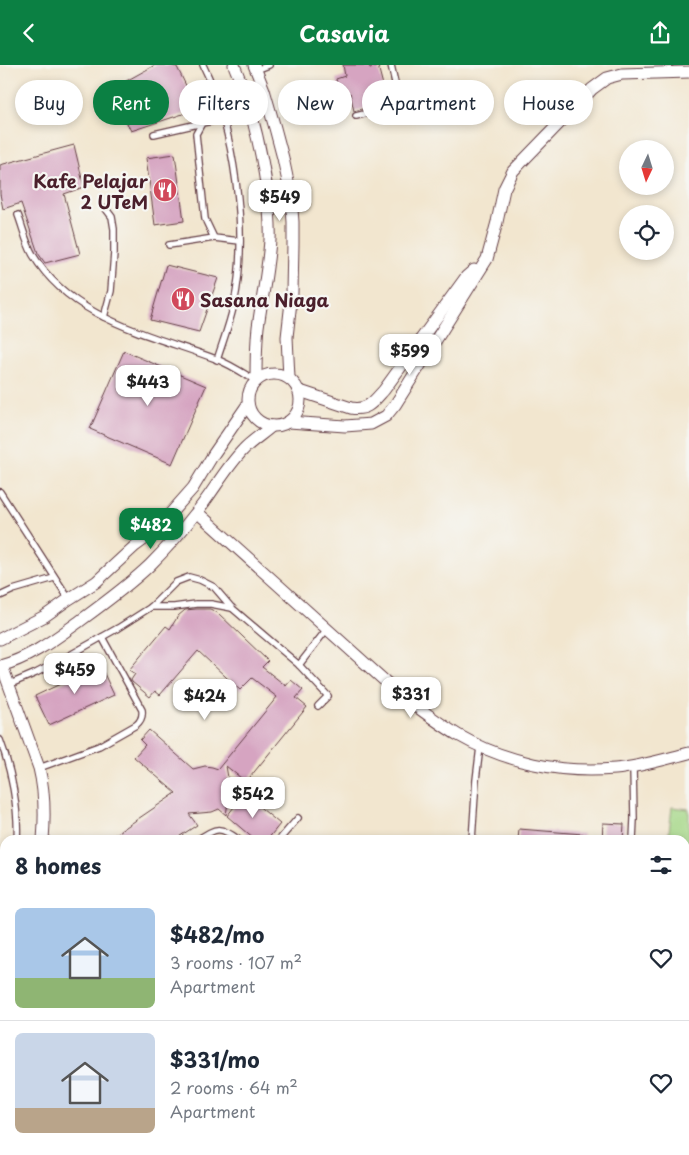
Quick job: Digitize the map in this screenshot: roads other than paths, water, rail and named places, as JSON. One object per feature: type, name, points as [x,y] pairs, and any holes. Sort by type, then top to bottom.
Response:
[{"type":"street","points":[[234,65],[246,95],[255,130],[263,165],[269,206],[270,239],[265,289],[258,327],[256,381]]},
{"type":"street","points":[[255,68],[264,90],[279,143],[291,196],[293,244],[292,293],[287,337],[289,378]]},
{"type":"street","points":[[289,422],[345,426],[371,424],[386,416],[395,405],[486,259],[498,222],[504,189],[513,171],[592,89],[607,78],[622,74],[689,72]]},
{"type":"street","points":[[300,391],[351,408],[358,409],[370,405],[384,390],[466,277],[486,259]]},
{"type":"street","points":[[281,374],[296,384],[300,391],[300,409],[289,422],[281,426],[272,426],[264,424],[251,413],[248,395],[256,381],[264,376],[281,374]]},
{"type":"street","points":[[0,639],[45,616],[96,582],[135,546],[154,532],[192,488],[248,404]]},
{"type":"street","points":[[43,835],[45,818],[39,768],[4,686],[1,666],[34,652],[64,633],[117,594],[149,566],[170,545],[197,512],[244,449],[272,426]]},
{"type":"street","points":[[197,512],[396,691],[423,712],[480,747],[512,759],[549,767],[582,770],[634,767],[689,753]]},
{"type":"lane","points":[[203,65],[210,80]]},
{"type":"lane","points":[[255,68],[269,65]]},
{"type":"lane","points":[[356,116],[400,105],[390,65]]},
{"type":"lane","points":[[154,134],[193,125]]},
{"type":"lane","points":[[201,125],[196,134],[205,219],[214,238]]},
{"type":"lane","points":[[217,359],[234,303],[240,241],[237,189],[224,125]]},
{"type":"lane","points":[[104,317],[111,291],[114,253],[112,217],[106,209]]},
{"type":"lane","points":[[18,215],[32,253],[49,276],[69,296],[89,310],[128,328],[217,359],[256,381]]},
{"type":"lane","points":[[169,245],[214,238],[240,241]]},
{"type":"lane","points":[[0,493],[69,599]]},
{"type":"lane","points":[[4,686],[36,673],[102,637],[151,607],[176,581],[189,577],[214,587],[232,608],[299,665],[328,696],[318,706]]},
{"type":"lane","points":[[0,596],[13,590],[54,578]]},
{"type":"lane","points":[[151,607],[174,607],[196,604],[232,608]]},
{"type":"lane","points":[[299,665],[327,629]]},
{"type":"lane","points":[[39,768],[99,746],[140,723],[142,719],[142,710],[102,637]]},
{"type":"lane","points":[[0,740],[6,757],[15,798],[18,835]]},
{"type":"lane","points":[[472,835],[480,747]]},
{"type":"lane","points":[[633,835],[634,767]]},
{"type":"lane","points":[[284,835],[298,819]]},
{"type":"lane","points":[[205,835],[213,830],[227,831],[232,835]]},
{"type":"place","name":"Kafe Pelajar 2 UTeM","points":[[165,190]]},
{"type":"place","name":"Sasana Niaga","points":[[183,299]]}]
